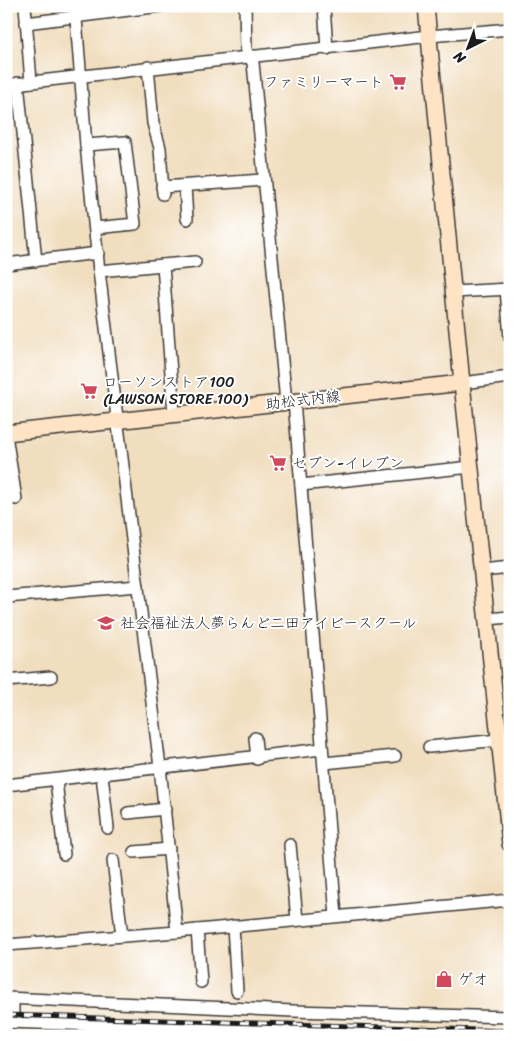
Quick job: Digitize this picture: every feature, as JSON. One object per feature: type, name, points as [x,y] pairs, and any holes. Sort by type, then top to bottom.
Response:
[{"type":"street","points":[[25,6],[31,82]]},
{"type":"street","points":[[26,23],[76,11],[160,6]]},
{"type":"street","points":[[245,6],[246,50],[253,64],[264,180],[301,485],[336,916]]},
{"type":"street","points":[[324,6],[327,49]]},
{"type":"street","points":[[426,6],[462,383],[510,844]]},
{"type":"street","points":[[76,11],[86,145],[99,272],[165,809],[177,932]]},
{"type":"street","points":[[36,261],[12,84],[148,67],[510,29]]},
{"type":"street","points":[[148,67],[153,123],[160,148],[162,190],[185,186],[264,180]]},
{"type":"street","points":[[86,145],[125,142],[135,224],[95,228]]},
{"type":"street","points":[[185,186],[187,219]]},
{"type":"street","points":[[6,264],[98,253]]},
{"type":"street","points":[[99,272],[195,262]]},
{"type":"street","points":[[163,264],[174,414]]},
{"type":"street","points":[[453,292],[508,289],[510,338]]},
{"type":"street","name":"助松式内線","points":[[6,434],[510,377]]},
{"type":"street","points":[[6,434],[16,499]]},
{"type":"street","points":[[301,485],[471,467]]},
{"type":"street","points":[[482,571],[510,568]]},
{"type":"street","points":[[6,597],[138,586]]},
{"type":"street","points":[[486,619],[510,617]]},
{"type":"street","points":[[6,681],[51,678]]},
{"type":"street","points":[[255,738],[257,758]]},
{"type":"street","points":[[428,747],[499,740]]},
{"type":"street","points":[[6,785],[322,750]]},
{"type":"street","points":[[324,763],[395,756]]},
{"type":"street","points":[[102,775],[108,828]]},
{"type":"street","points":[[56,780],[64,854]]},
{"type":"street","points":[[128,813],[165,809]]},
{"type":"street","points":[[290,846],[297,920]]},
{"type":"street","points":[[134,852],[169,849]]},
{"type":"street","points":[[113,860],[122,936]]},
{"type":"street","points":[[6,945],[177,932],[510,900]]},
{"type":"street","points":[[233,926],[237,991]]},
{"type":"street","points":[[197,930],[201,982]]},
{"type":"street","points":[[428,1036],[9,1022],[10,999],[303,1012],[510,1018]]},
{"type":"railway","points":[[6,1015],[510,1031]]},
{"type":"place","name":"ファミリーマート","points":[[398,82]]},
{"type":"place","name":"ローソンストア100 (LAWSON STORE 100)","points":[[89,391]]},
{"type":"place","name":"セブン-イレブン","points":[[278,463]]},
{"type":"place","name":"社会福祉法人夢らんど二田アイビースクール","points":[[106,623]]},
{"type":"place","name":"ゲオ","points":[[444,979]]}]
